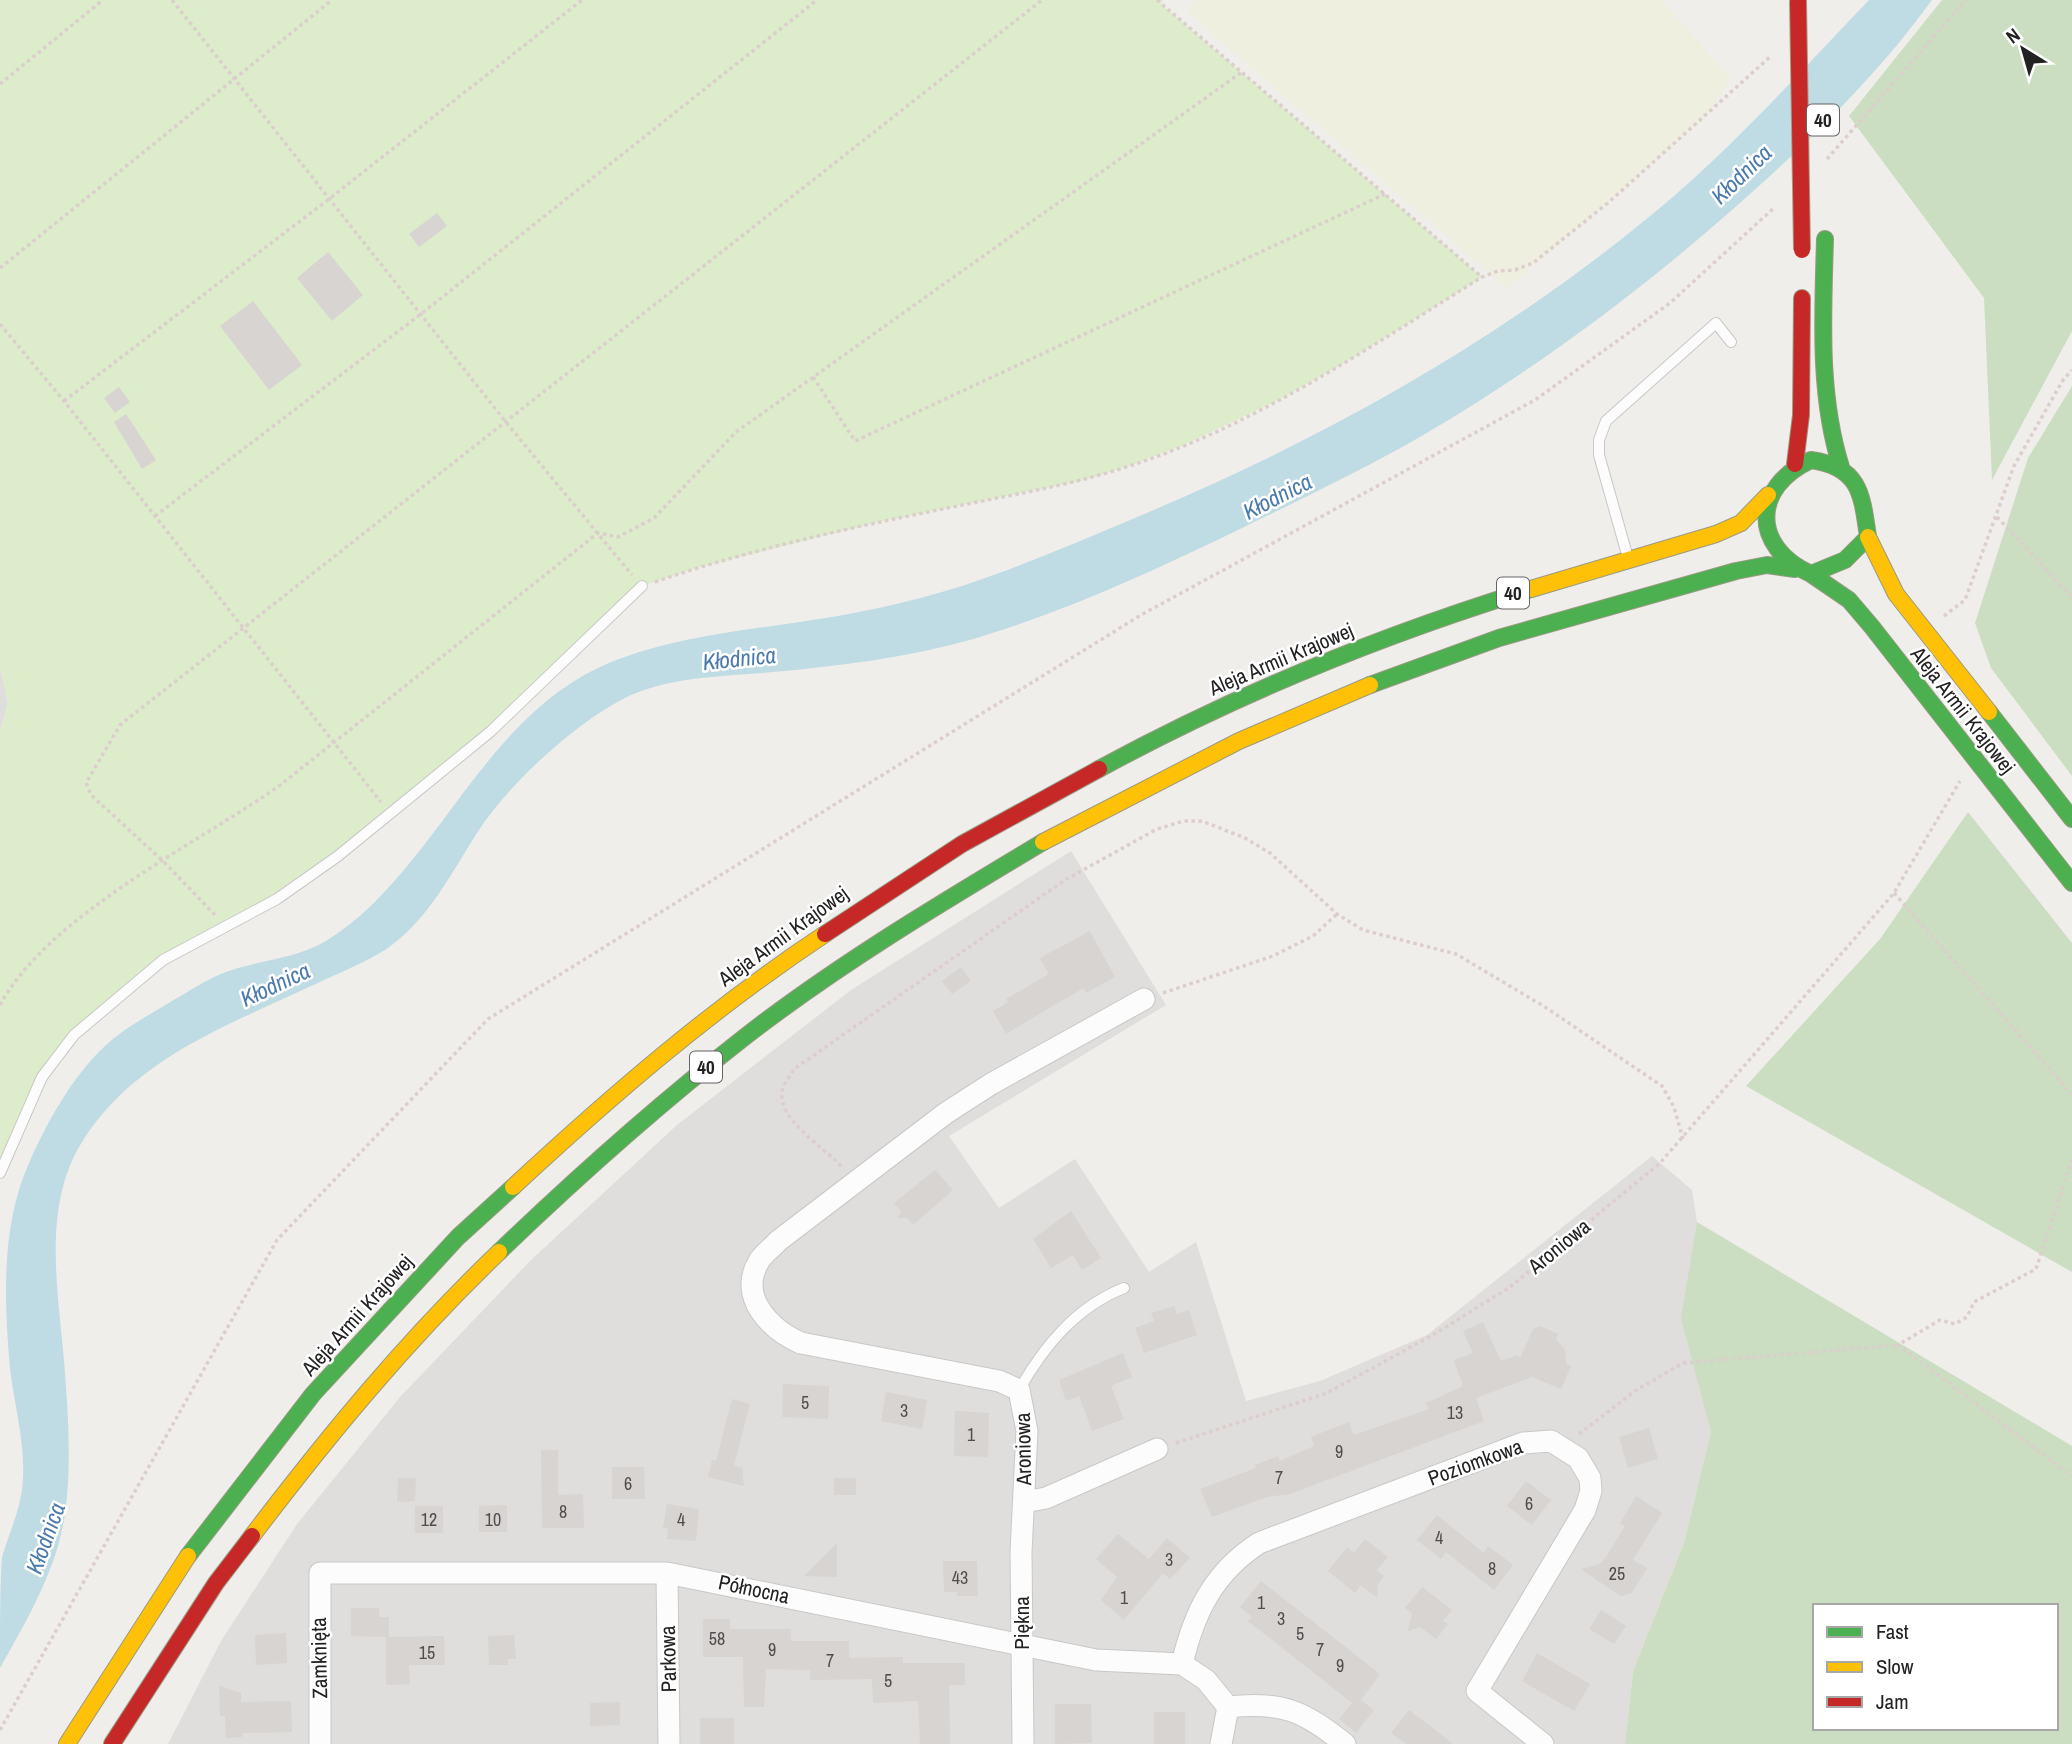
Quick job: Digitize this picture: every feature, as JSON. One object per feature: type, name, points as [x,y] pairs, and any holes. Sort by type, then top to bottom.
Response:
[{"type":"main road","name":"40","points":[[1768,495],[1781,475],[1795,464],[1801,415],[1803,277],[1798,0]]},
{"type":"main road","points":[[1825,232],[1829,406],[1832,443],[1841,467]]},
{"type":"main road","points":[[1795,464],[1822,460],[1849,473],[1861,491],[1868,537],[1845,560],[1811,574]]},
{"type":"main road","points":[[1768,495],[1765,516],[1770,533],[1777,549],[1795,569]]},
{"type":"main road","name":"Aleja Armii Krajowej","points":[[67,1744],[108,1672],[212,1522],[283,1429],[365,1335],[519,1177],[646,1065],[724,1004],[849,913],[989,825],[1170,730],[1334,658],[1431,620],[1536,586],[1716,534],[1741,523],[1768,495]]},
{"type":"main road","name":"Aleja Armii Krajowej","points":[[1868,537],[1896,594],[2072,819]]},
{"type":"main road","name":"40","points":[[112,1744],[141,1695],[242,1547],[314,1451],[471,1278],[544,1207],[673,1094],[749,1032],[869,947],[936,904],[1109,804],[1204,757],[1360,689],[1500,638],[1761,565],[1811,574]]},
{"type":"main road","name":"Aleja Armii Krajowej","points":[[1811,574],[1833,586],[1849,600],[2072,883]]},
{"type":"street","name":"Aroniowa","points":[[1144,999],[991,1084],[946,1113],[854,1181],[778,1241],[759,1261],[753,1277],[753,1291],[756,1305],[768,1324],[801,1343],[999,1381],[1019,1390],[1027,1431],[1024,1502],[1046,1498],[1157,1449]]},
{"type":"street","name":"Poziomkowa","points":[[1182,1664],[1191,1625],[1209,1593],[1235,1559],[1259,1543],[1523,1443],[1550,1441],[1566,1448]]},
{"type":"street","points":[[1543,1744],[1476,1691],[1585,1510],[1591,1491],[1590,1478],[1578,1458],[1566,1448]]},
{"type":"street","name":"Piękna","points":[[1023,1744],[1021,1644],[1024,1502]]},
{"type":"street","name":"Północna","points":[[320,1573],[667,1573],[1096,1660],[1182,1664]]},
{"type":"street","name":"Zamknięta","points":[[320,1573],[320,1744]]},
{"type":"street","name":"Parkowa","points":[[667,1573],[669,1744]]},
{"type":"street","points":[[1182,1664],[1206,1680],[1228,1707],[1221,1744]]},
{"type":"street","points":[[1228,1707],[1261,1703],[1286,1708],[1307,1717],[1345,1744]]},
{"type":"lane","points":[[1629,561],[1599,455],[1599,440],[1606,421],[1716,323],[1731,342]]},
{"type":"lane","points":[[0,1173],[43,1077],[74,1035],[163,960],[192,943],[227,928],[298,885],[390,814],[490,732],[642,586]]},
{"type":"lane","points":[[1019,1390],[1038,1356],[1069,1324],[1097,1298],[1124,1288]]},
{"type":"path","points":[[0,84],[103,0]]},
{"type":"path","points":[[172,0],[505,421],[642,586],[693,569],[879,522],[1085,480],[1186,444],[1280,399],[1344,363],[1482,276],[1533,263],[1609,202],[1776,51]]},
{"type":"path","points":[[0,268],[332,0]]},
{"type":"path","points":[[64,401],[329,199],[582,0]]},
{"type":"path","points":[[155,516],[421,314],[817,0]]},
{"type":"path","points":[[227,928],[163,861],[91,795],[86,783],[120,725],[1042,0]]},
{"type":"path","points":[[1157,0],[1482,276]]},
{"type":"path","points":[[0,1005],[12,982],[33,959],[141,873],[231,820],[335,743],[598,534],[618,537],[654,518],[736,432],[1242,72]]},
{"type":"path","points":[[813,377],[855,441],[1385,194]]},
{"type":"path","points":[[0,1730],[277,1240],[488,1019],[1141,615],[1535,400],[1670,303]]},
{"type":"path","points":[[0,324],[244,626],[390,814]]},
{"type":"path","points":[[1965,600],[2014,466],[2063,380],[2072,370]]},
{"type":"path","points":[[1997,517],[2072,597]]},
{"type":"path","name":"Aroniowa","points":[[1157,1449],[1327,1393],[1438,1332],[1510,1287],[1650,1171],[1683,1139],[1894,893],[1974,757]]},
{"type":"path","points":[[854,1181],[828,1151],[795,1125],[782,1106],[782,1088],[794,1069],[1065,880],[1157,829],[1184,821],[1202,821],[1245,838],[1270,853],[1337,914],[1363,930],[1456,954],[1545,1007],[1662,1086],[1674,1107],[1683,1139]]},
{"type":"path","points":[[1894,893],[2072,1094]]},
{"type":"path","points":[[1144,999],[1273,956],[1312,936],[1337,914]]},
{"type":"path","points":[[1566,1448],[1635,1391],[1683,1363],[1898,1345],[1940,1320],[1955,1324],[1966,1317],[1974,1303],[2036,1269],[2072,1159]]},
{"type":"path","points":[[1898,1345],[2072,1476]]},
{"type":"shaded area","points":[[0,667],[8,703],[0,732]]},
{"type":"shaded area","points":[[1071,851],[1166,1005],[949,1136],[999,1208],[1075,1159],[1149,1272],[1196,1242],[1246,1401],[1320,1381],[1427,1335],[1652,1156],[1692,1190],[1697,1222],[1693,1252],[1699,1380],[1711,1432],[1684,1543],[1633,1671],[1625,1744],[168,1744],[221,1641],[297,1524],[400,1397],[531,1260],[677,1125],[851,990]]},
{"type":"green space","points":[[0,0],[1163,0],[1161,4],[1482,277],[1344,363],[1280,399],[1186,444],[1126,467],[1085,480],[879,522],[693,569],[642,586],[490,732],[277,899],[192,943],[106,1007],[42,1077],[0,1159],[0,732],[8,703],[0,667]]},
{"type":"green space","points":[[1198,0],[1661,0],[1731,78],[1707,116],[1507,288],[1187,12]]},
{"type":"green space","points":[[1942,0],[2072,0],[2072,331],[1992,480],[1984,298],[1849,116]]},
{"type":"green space","points":[[2072,386],[2072,776],[1991,668],[1975,623],[2028,458]]},
{"type":"green space","points":[[1968,812],[2072,943],[2072,1272],[1746,1086],[1880,939]]},
{"type":"green space","points":[[1697,1222],[2072,1446],[2072,1744],[1625,1744],[1633,1671],[1684,1543],[1711,1432],[1681,1318]]},
{"type":"water","name":"Kłodnica","points":[[1869,0],[1932,0],[1891,52],[1846,102],[1750,194],[1634,292],[1552,352],[1468,408],[1379,459],[1205,546],[1105,591],[1036,618],[966,641],[919,652],[871,661],[677,682],[641,691],[623,699],[564,739],[508,793],[479,830],[427,910],[401,938],[370,958],[222,1027],[159,1064],[130,1086],[104,1112],[82,1142],[69,1167],[61,1193],[56,1248],[69,1438],[65,1514],[48,1574],[0,1668],[2,1557],[18,1509],[23,1478],[6,1317],[7,1264],[13,1212],[29,1163],[43,1133],[81,1072],[104,1047],[137,1022],[208,980],[234,969],[314,947],[363,913],[396,879],[520,725],[556,693],[598,668],[672,643],[861,612],[922,598],[985,578],[1213,484],[1353,414],[1420,376],[1551,292],[1674,196],[1750,125]]},
{"type":"building","points":[[437,213],[447,226],[419,247],[409,234]]},
{"type":"building","points":[[328,252],[363,295],[332,321],[297,278]]},
{"type":"building","points":[[253,301],[302,365],[269,390],[220,326]]},
{"type":"building","points":[[119,387],[130,402],[115,413],[104,398]]},
{"type":"building","points":[[126,414],[156,460],[142,469],[114,422]]},
{"type":"building","points":[[1090,931],[1115,977],[1086,993],[1084,988],[1006,1034],[993,1011],[1008,1002],[1006,999],[1049,974],[1040,958]]},
{"type":"building","points":[[961,967],[971,981],[952,994],[942,981]]},
{"type":"building","points":[[935,1170],[953,1190],[913,1225],[907,1218],[898,1218],[901,1211],[894,1203]]},
{"type":"building","points":[[1071,1211],[1101,1258],[1082,1270],[1073,1255],[1051,1268],[1033,1239]]},
{"type":"building","points":[[1174,1306],[1177,1314],[1189,1310],[1197,1335],[1144,1353],[1135,1328],[1154,1321],[1151,1313]]},
{"type":"building","points":[[1483,1322],[1501,1361],[1518,1355],[1520,1358],[1533,1329],[1540,1326],[1558,1334],[1556,1339],[1565,1350],[1566,1364],[1571,1366],[1561,1389],[1532,1377],[1476,1398],[1484,1421],[1290,1494],[1267,1497],[1212,1517],[1200,1489],[1256,1468],[1255,1465],[1278,1456],[1280,1461],[1314,1446],[1311,1437],[1349,1422],[1354,1435],[1429,1409],[1426,1403],[1463,1386],[1454,1360],[1473,1353],[1463,1331]]},
{"type":"building","points":[[1123,1353],[1132,1377],[1111,1386],[1124,1419],[1092,1431],[1079,1396],[1066,1401],[1059,1380]]},
{"type":"building","points":[[783,1384],[829,1386],[828,1419],[782,1417]]},
{"type":"building","points":[[886,1392],[927,1400],[922,1429],[881,1421]]},
{"type":"building","points":[[732,1399],[750,1404],[734,1465],[742,1468],[744,1486],[708,1477],[712,1460],[716,1461]]},
{"type":"building","points":[[955,1411],[989,1413],[988,1457],[954,1456]]},
{"type":"building","points":[[1649,1428],[1658,1459],[1628,1468],[1619,1437]]},
{"type":"building","points":[[541,1450],[558,1450],[558,1495],[583,1494],[584,1528],[542,1528]]},
{"type":"building","points":[[612,1467],[644,1467],[645,1499],[612,1499]]},
{"type":"building","points":[[398,1478],[416,1478],[415,1501],[397,1502]]},
{"type":"building","points":[[834,1478],[856,1478],[856,1495],[834,1495]]},
{"type":"building","points":[[1526,1481],[1551,1500],[1532,1525],[1507,1506]]},
{"type":"building","points":[[1636,1496],[1662,1513],[1633,1560],[1647,1568],[1632,1593],[1620,1596],[1581,1569],[1600,1564],[1606,1557],[1625,1526],[1620,1523]]},
{"type":"building","points":[[667,1504],[699,1509],[696,1541],[667,1539],[668,1528],[663,1528]]},
{"type":"building","points":[[507,1505],[507,1532],[479,1532],[479,1506]]},
{"type":"building","points":[[415,1506],[443,1506],[443,1533],[415,1533]]},
{"type":"building","points":[[1437,1515],[1484,1553],[1488,1546],[1513,1565],[1494,1590],[1446,1552],[1441,1559],[1417,1540]]},
{"type":"building","points":[[1118,1534],[1149,1559],[1167,1538],[1190,1558],[1170,1579],[1163,1573],[1124,1620],[1101,1600],[1117,1577],[1096,1559]]},
{"type":"building","points":[[1365,1539],[1388,1557],[1377,1570],[1384,1576],[1378,1584],[1377,1598],[1361,1585],[1355,1593],[1328,1571],[1347,1547],[1354,1553]]},
{"type":"building","points":[[837,1543],[837,1577],[804,1576]]},
{"type":"building","points":[[943,1561],[977,1561],[978,1596],[957,1596],[957,1592],[944,1592]]},
{"type":"building","points":[[1261,1581],[1380,1674],[1361,1700],[1374,1710],[1356,1733],[1339,1719],[1352,1703],[1248,1621],[1252,1617],[1240,1607]]},
{"type":"building","points":[[1422,1587],[1452,1610],[1443,1621],[1448,1624],[1436,1639],[1420,1627],[1408,1631],[1412,1613],[1405,1608]]},
{"type":"building","points":[[351,1608],[379,1608],[379,1617],[389,1617],[389,1637],[351,1636]]},
{"type":"building","points":[[1601,1610],[1626,1626],[1614,1644],[1589,1629]]},
{"type":"building","points":[[703,1619],[730,1619],[730,1629],[791,1629],[791,1641],[849,1641],[849,1658],[903,1657],[903,1663],[965,1663],[965,1685],[949,1685],[950,1744],[920,1744],[918,1701],[873,1703],[872,1679],[810,1680],[810,1670],[766,1669],[764,1707],[744,1707],[743,1657],[703,1657]]},
{"type":"building","points":[[286,1633],[287,1663],[256,1665],[255,1635]]},
{"type":"building","points":[[514,1635],[516,1659],[508,1659],[508,1665],[489,1665],[488,1636]]},
{"type":"building","points":[[444,1636],[445,1665],[409,1665],[410,1684],[386,1685],[386,1637]]},
{"type":"building","points":[[1537,1653],[1590,1684],[1574,1711],[1522,1681]]},
{"type":"building","points":[[219,1686],[241,1693],[241,1702],[291,1701],[292,1732],[242,1733],[242,1737],[226,1738],[225,1716],[220,1716]]},
{"type":"building","points":[[620,1702],[620,1725],[590,1726],[590,1703]]},
{"type":"building","points":[[1055,1704],[1091,1704],[1092,1743],[1055,1744]]},
{"type":"building","points":[[1409,1710],[1453,1744],[1406,1744],[1391,1733]]},
{"type":"building","points":[[1154,1712],[1185,1712],[1185,1744],[1154,1744]]},
{"type":"building","points":[[700,1718],[734,1718],[734,1744],[700,1744]]},
{"type":"traffic: fast","points":[[1825,239],[1825,383],[1841,467]]},
{"type":"traffic: fast","points":[[1811,460],[1840,469],[1856,485],[1868,537],[1845,560],[1811,574],[1791,562],[1777,549],[1769,533],[1766,517],[1769,501],[1778,485],[1811,460]]},
{"type":"traffic: fast","points":[[1370,685],[1499,638],[1736,571],[1767,565],[1795,569]]},
{"type":"traffic: fast","points":[[1811,574],[1849,600],[1872,627],[2072,883]]},
{"type":"traffic: fast","points":[[1099,769],[1203,716],[1310,668],[1420,626],[1531,589]]},
{"type":"traffic: fast","points":[[1989,712],[2072,819]]},
{"type":"traffic: fast","points":[[499,1252],[620,1141],[781,1009],[929,911],[1043,842]]},
{"type":"traffic: fast","points":[[188,1556],[313,1394],[458,1237],[513,1187]]},
{"type":"traffic: slow","points":[[1531,589],[1716,534],[1741,523],[1768,495]]},
{"type":"traffic: slow","points":[[1868,537],[1896,594],[1989,712]]},
{"type":"traffic: slow","points":[[1043,842],[1239,741],[1370,685]]},
{"type":"traffic: slow","points":[[513,1187],[587,1119],[664,1054],[783,962],[825,934]]},
{"type":"traffic: slow","points":[[252,1536],[370,1389],[465,1285],[499,1252]]},
{"type":"traffic: slow","points":[[67,1744],[188,1556]]},
{"type":"traffic: jam","points":[[1798,0],[1802,250]]},
{"type":"traffic: jam","points":[[1795,464],[1801,415],[1802,298]]},
{"type":"traffic: jam","points":[[825,934],[962,844],[1099,769]]},
{"type":"traffic: jam","points":[[112,1744],[216,1583],[252,1536]]}]
